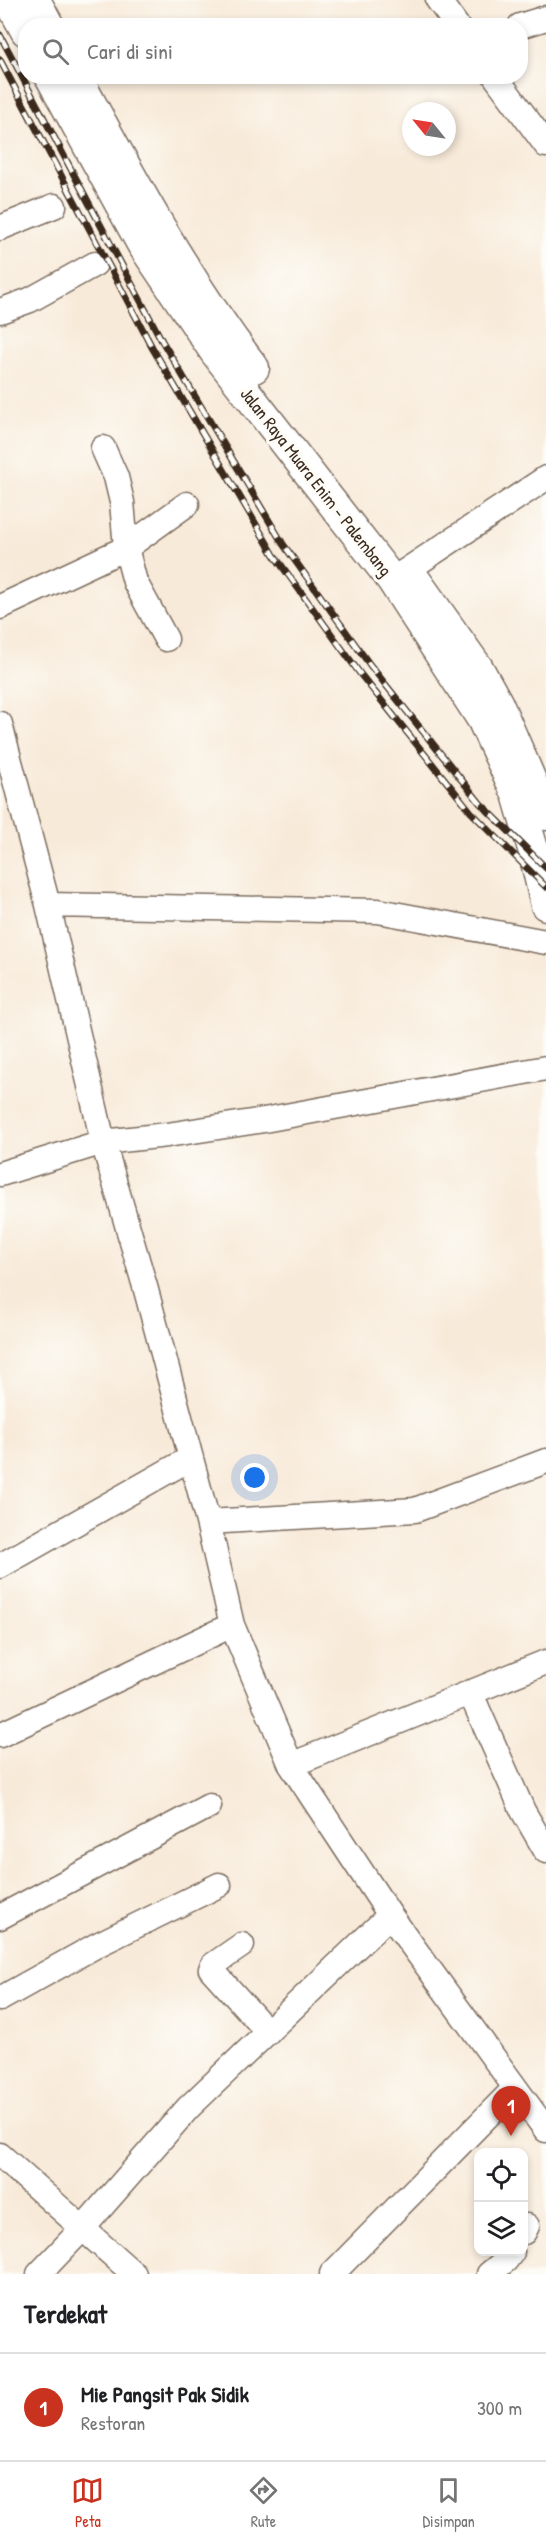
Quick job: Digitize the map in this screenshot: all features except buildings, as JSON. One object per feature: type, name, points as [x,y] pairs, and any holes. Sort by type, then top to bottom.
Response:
[{"type":"main road","points":[[9,0],[19,18]]},
{"type":"main road","points":[[35,0],[45,18]]},
{"type":"main road","name":"Jalan Raya Muara Enim - Palembang","points":[[57,84],[84,116],[138,190],[153,238],[233,341],[400,574],[478,668],[498,704],[546,814]]},
{"type":"main road","name":"Jalan Raya Muara Enim - Palembang","points":[[78,84],[84,116]]},
{"type":"main road","name":"Jalan Raya Muara Enim - Palembang","points":[[400,574],[499,753],[517,794],[546,905]]},
{"type":"street","points":[[438,0],[451,18]]},
{"type":"street","points":[[528,24],[546,18]]},
{"type":"street","points":[[501,84],[546,144]]},
{"type":"street","points":[[0,228],[54,206]]},
{"type":"street","points":[[0,311],[30,300],[95,264]]},
{"type":"street","points":[[103,448],[116,477],[122,502],[126,548],[135,582],[166,639]]},
{"type":"street","points":[[400,574],[546,478]]},
{"type":"street","points":[[0,607],[126,548],[187,504]]},
{"type":"street","points":[[0,724],[48,905],[103,1142],[191,1458],[232,1624],[291,1765],[390,1915],[546,2130]]},
{"type":"street","points":[[48,905],[378,910],[546,942]]},
{"type":"street","points":[[0,1174],[103,1142],[264,1120],[546,1068]]},
{"type":"street","points":[[0,1566],[191,1458]]},
{"type":"street","points":[[208,1522],[415,1510],[546,1461]]},
{"type":"street","points":[[0,1735],[232,1624]]},
{"type":"street","points":[[291,1765],[546,1662]]},
{"type":"street","points":[[470,1692],[538,1823],[546,1851]]},
{"type":"street","points":[[0,1917],[209,1806]]},
{"type":"street","points":[[0,1999],[97,1945],[219,1885]]},
{"type":"street","points":[[39,2274],[82,2229],[188,2108],[390,1915]]},
{"type":"street","points":[[242,1945],[213,1965],[211,1969],[268,2032]]},
{"type":"street","points":[[332,2274],[515,2088]]},
{"type":"street","points":[[3,2163],[134,2274]]},
{"type":"street","points":[[489,2274],[509,2256]]},
{"type":"railway","points":[[0,35],[18,69]]},
{"type":"railway","points":[[0,60],[153,349],[274,555],[361,675],[471,812],[546,887]]},
{"type":"railway","points":[[26,84],[162,341],[283,544],[370,665],[480,803],[546,868]]},
{"type":"place","name":"Mie Pangsit Pak Sidik","points":[[511,2136]]}]
